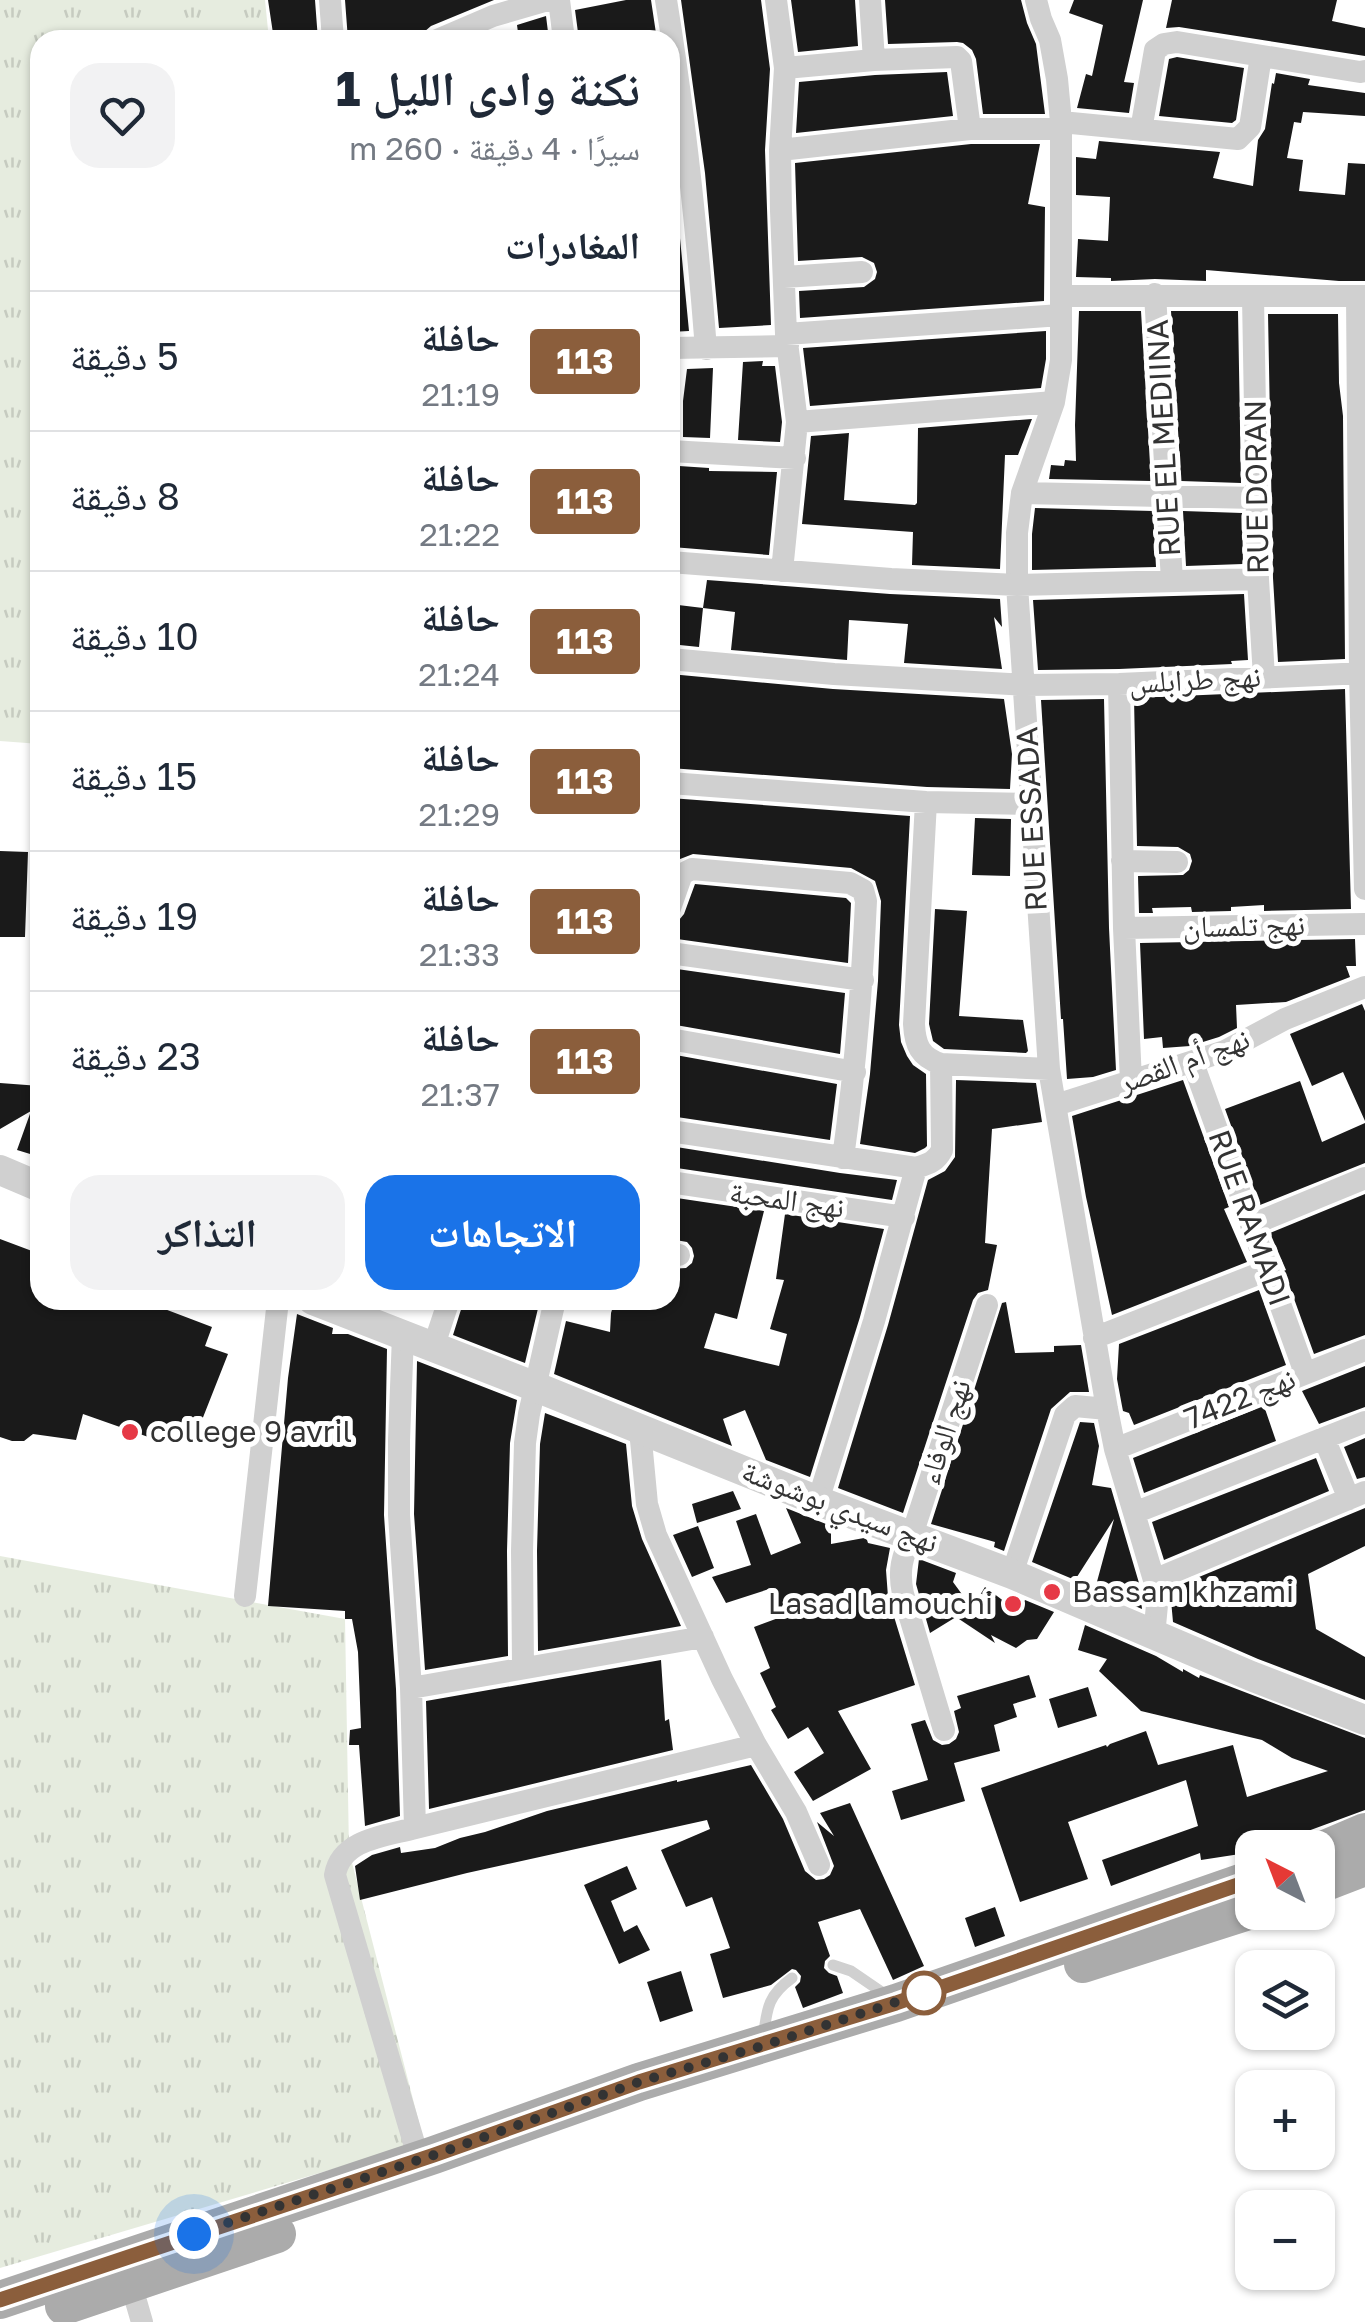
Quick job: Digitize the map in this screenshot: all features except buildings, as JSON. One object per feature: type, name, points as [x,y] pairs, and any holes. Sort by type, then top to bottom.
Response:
[{"type":"main road","points":[[1335,1845],[1365,1832]]},
{"type":"main road","points":[[1335,1878],[1365,1867]]},
{"type":"main road","points":[[14,2322],[130,2284],[498,2146],[639,2082],[896,2003],[1235,1886]]},
{"type":"main road","points":[[0,2300],[419,2160],[498,2146],[646,2106],[1235,1915]]},
{"type":"street","points":[[330,0],[332,30]]},
{"type":"street","points":[[461,30],[548,0]]},
{"type":"street","points":[[559,0],[563,30]]},
{"type":"street","points":[[666,0],[670,30]]},
{"type":"street","points":[[776,0],[785,68],[780,150],[787,340],[797,422],[782,571]]},
{"type":"street","points":[[870,0],[874,60]]},
{"type":"street","name":"RUE ESSADA","points":[[1036,0],[1058,80],[1060,360],[1054,402],[1022,493],[1017,585],[1050,1069],[1115,1449],[1154,1580],[1154,1636]]},
{"type":"street","points":[[1140,130],[1155,50],[1176,42],[1365,71]]},
{"type":"street","points":[[780,150],[970,129],[1061,125],[1232,140],[1243,136],[1250,126],[1262,56]]},
{"type":"street","points":[[785,68],[958,57],[970,129]]},
{"type":"street","points":[[680,96],[691,172],[706,348]]},
{"type":"street","points":[[784,276],[862,272]]},
{"type":"street","points":[[680,348],[787,340],[1156,294],[1361,296],[1365,889]]},
{"type":"street","name":"RUE EL MEDIINA","points":[[1156,294],[1172,581]]},
{"type":"street","name":"RUE DORAN","points":[[1253,297],[1258,579],[1264,676]]},
{"type":"street","points":[[797,422],[1054,402]]},
{"type":"street","points":[[680,452],[796,458]]},
{"type":"street","points":[[1022,493],[1256,498]]},
{"type":"street","points":[[680,563],[1017,585],[1258,579]]},
{"type":"street","name":"نهج طرابلس","points":[[680,660],[1025,685],[1362,673]]},
{"type":"street","points":[[1119,684],[1131,1082]]},
{"type":"street","points":[[680,784],[926,802],[1031,804]]},
{"type":"street","points":[[926,802],[914,1034],[921,1053],[941,1064],[1050,1069]]},
{"type":"street","points":[[1122,861],[1177,862]]},
{"type":"street","points":[[680,880],[692,869],[856,884],[863,890],[866,900],[862,980],[843,1158]]},
{"type":"street","name":"نهج تلمسان","points":[[1124,928],[1365,924]]},
{"type":"street","points":[[680,954],[862,980]]},
{"type":"street","name":"نهج أم القصر","points":[[1056,1104],[1192,1063],[1365,987]]},
{"type":"street","points":[[680,1041],[855,1072]]},
{"type":"street","name":"RUE RAMADI","points":[[1192,1063],[1305,1374]]},
{"type":"street","points":[[680,1134],[916,1168],[932,1163],[942,1150],[941,1064]]},
{"type":"street","points":[[818,1500],[916,1168]]},
{"type":"street","points":[[0,1170],[30,1183]]},
{"type":"street","points":[[1251,1225],[1365,1178]]},
{"type":"street","name":"نهج المحبة","points":[[680,1184],[904,1218]]},
{"type":"street","points":[[1094,1338],[1268,1270]]},
{"type":"street","name":"نهج الوفاء","points":[[944,1730],[922,1665],[900,1578],[900,1561],[987,1305]]},
{"type":"street","points":[[245,1596],[277,1310]]},
{"type":"street","name":"نهج سيدي بوشوشة","points":[[339,1310],[1012,1574],[1154,1636],[1365,1720]]},
{"type":"street","points":[[433,1348],[445,1310]]},
{"type":"street","points":[[523,1668],[523,1481],[529,1414],[553,1310]]},
{"type":"street","points":[[403,1335],[399,1515],[411,1688],[414,1828]]},
{"type":"street","name":"نهج 7422","points":[[1115,1449],[1365,1350]]},
{"type":"street","points":[[1012,1574],[1065,1415],[1074,1406],[1107,1409]]},
{"type":"street","points":[[1134,1513],[1365,1422]]},
{"type":"street","points":[[640,1430],[647,1504],[656,1535],[722,1679],[796,1812],[819,1865]]},
{"type":"street","points":[[1154,1580],[1357,1495],[1324,1438]]},
{"type":"street","points":[[411,1688],[703,1637]]},
{"type":"street","points":[[419,2160],[336,1876],[337,1865],[350,1849],[364,1842],[756,1745]]},
{"type":"street","points":[[130,2284],[142,2322]]},
{"type":"lane","points":[[832,1964],[852,1970],[896,2003]]},
{"type":"lane","points":[[762,2046],[776,1990],[792,1978]]},
{"type":"green space","points":[[0,0],[265,0],[268,30],[30,30],[30,743],[0,741]]},
{"type":"green space","points":[[0,1556],[345,1619],[349,1851],[424,2142],[0,2268]]},
{"type":"bus line","name":"113","points":[[0,2300],[639,2082],[896,2003],[1235,1886]]},
{"type":"place","name":"college 9 avril","points":[[130,1432]]},
{"type":"place","name":"Bassam khzami","points":[[1052,1592]]},
{"type":"place","name":"Lasad lamouchi","points":[[1013,1604]]},
{"type":"route","points":[[194,2234],[639,2082],[930,1991],[924,1993]]}]
